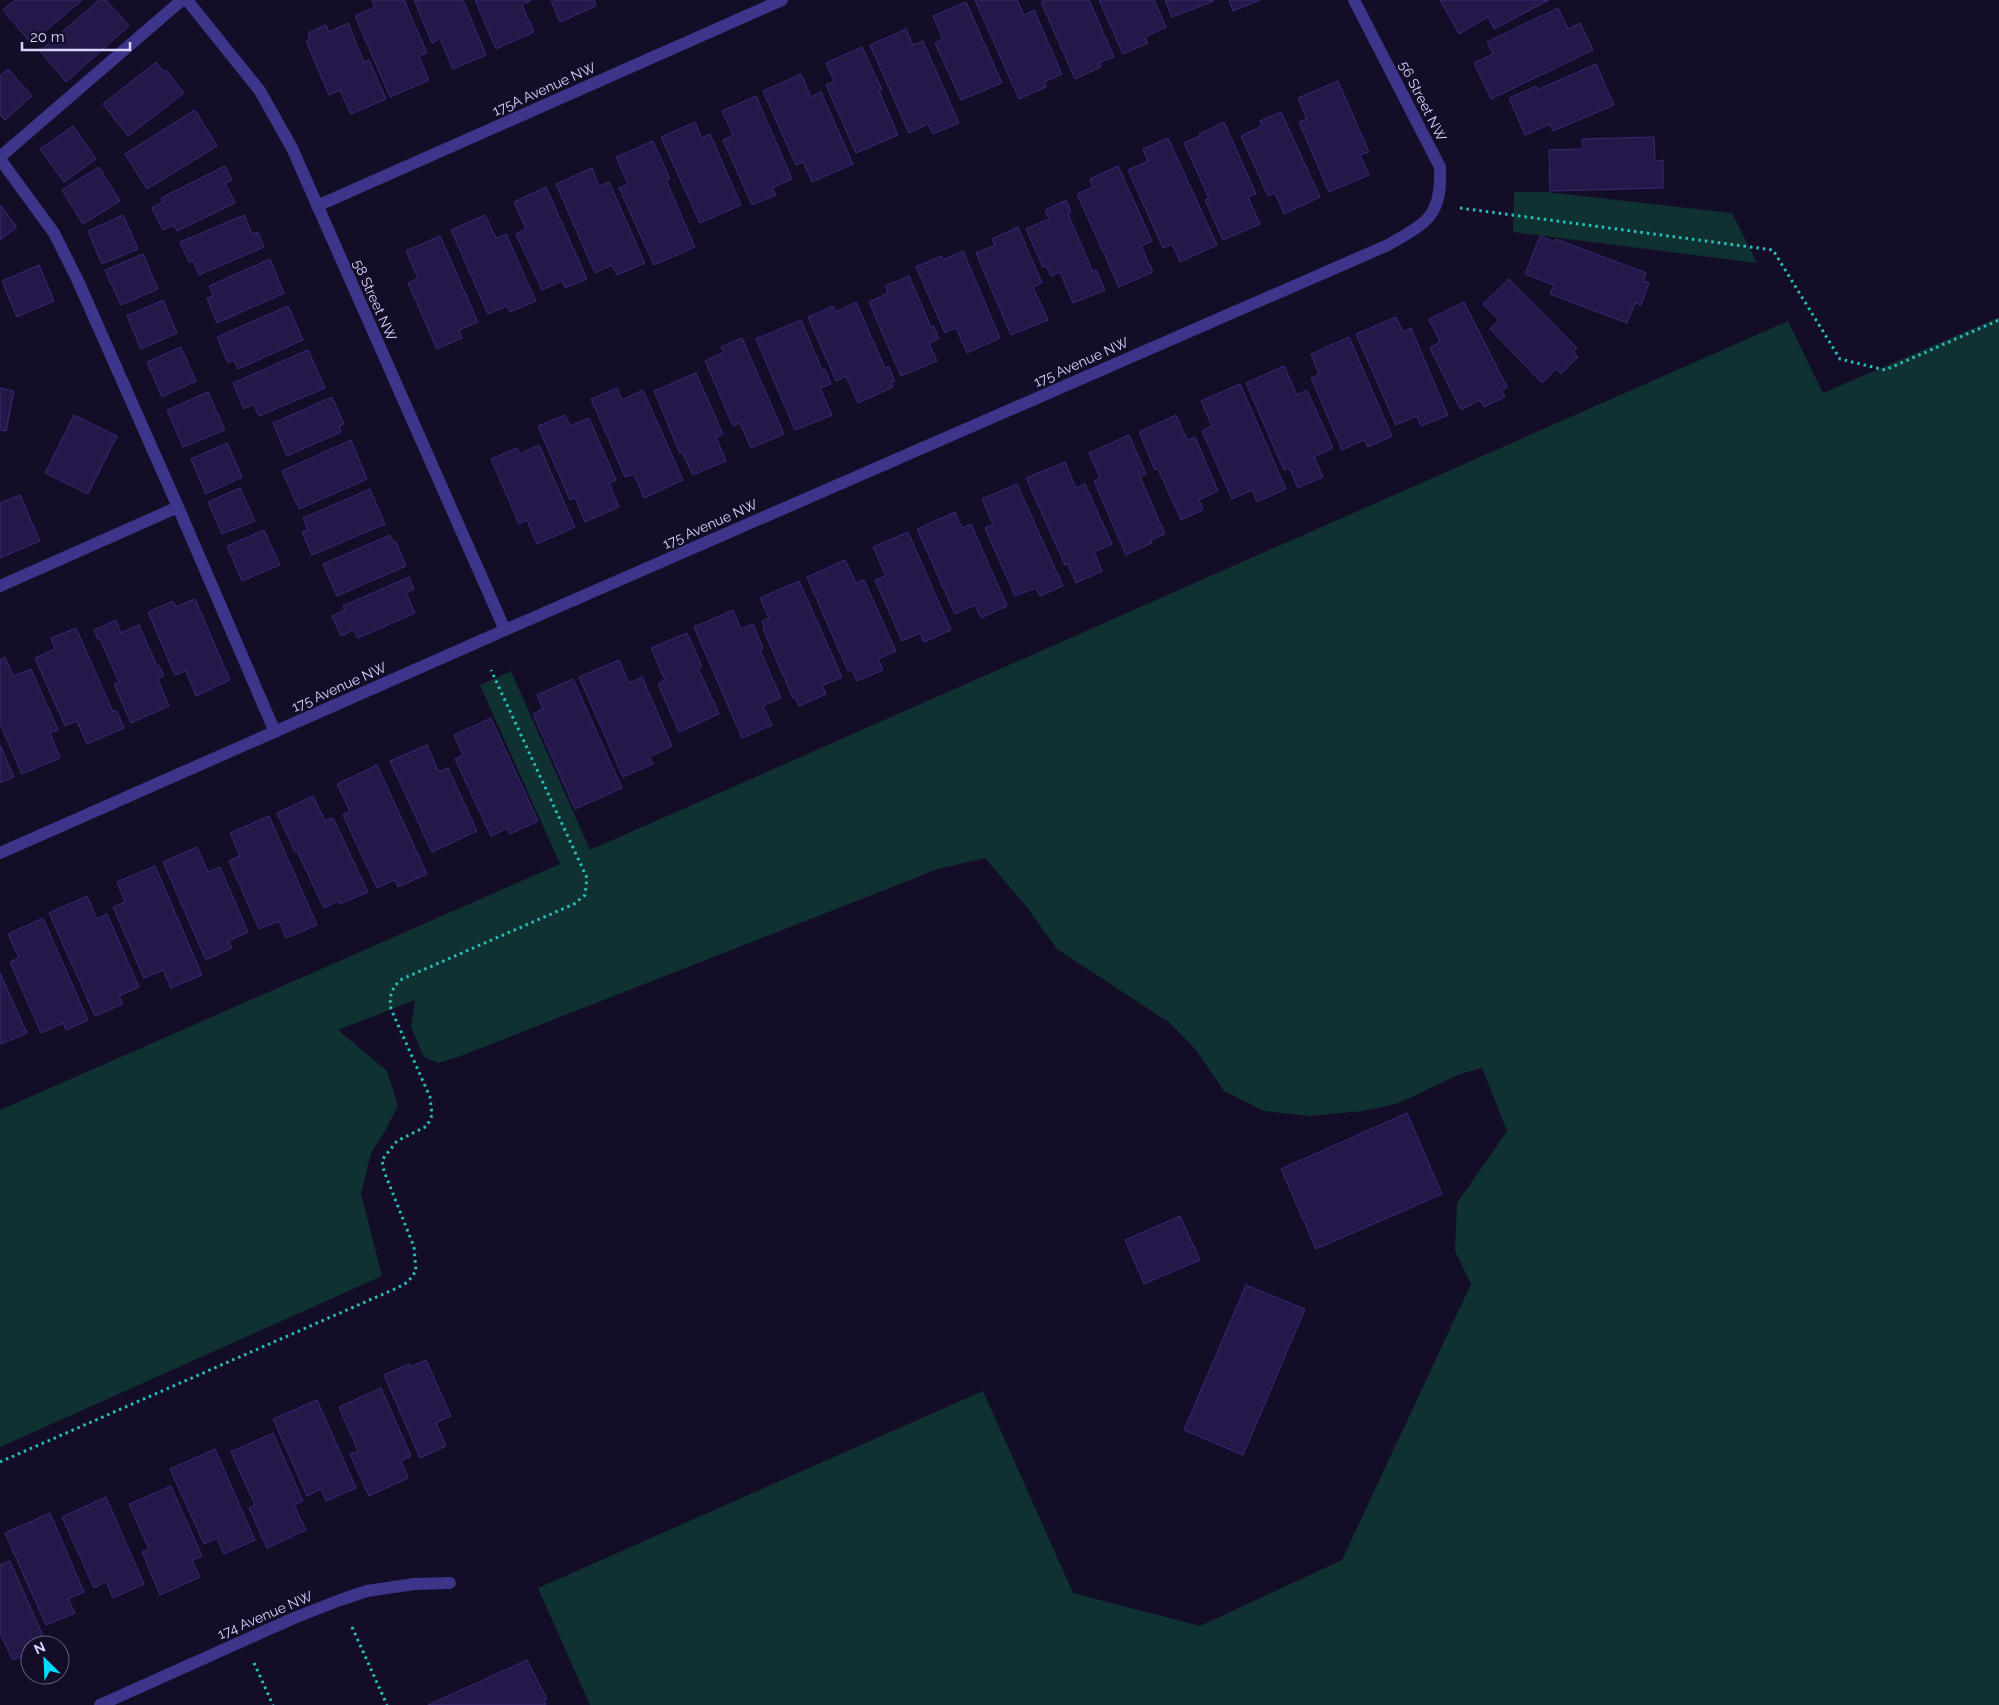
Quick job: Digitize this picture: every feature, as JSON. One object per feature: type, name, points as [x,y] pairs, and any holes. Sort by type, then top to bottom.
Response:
[{"type":"street","points":[[182,0],[0,158],[54,233],[78,281],[275,732]]},
{"type":"street","name":"58 Street NW","points":[[187,0],[260,91],[292,148],[505,630]]},
{"type":"street","name":"175A Avenue NW","points":[[317,206],[782,0]]},
{"type":"street","name":"56 Street NW","points":[[1354,0],[1440,167],[1441,188],[1437,205],[1428,218]]},
{"type":"street","name":"175 Avenue NW","points":[[0,853],[505,630],[1388,245],[1413,230],[1428,218]]},
{"type":"street","points":[[0,586],[178,507]]},
{"type":"street","name":"174 Avenue NW","points":[[100,1705],[285,1622],[340,1600],[367,1591],[386,1588],[414,1584],[450,1583]]},
{"type":"path","points":[[1437,205],[1773,250],[1840,359],[1885,370],[1999,320]]},
{"type":"path","points":[[0,1462],[397,1288],[408,1282],[416,1271],[414,1247],[384,1170],[382,1160],[398,1141],[427,1126],[432,1115],[430,1097],[391,1009],[389,997],[392,989],[400,980],[574,904],[585,895],[587,878],[491,670]]},
{"type":"path","points":[[352,1627],[387,1705]]},
{"type":"path","points":[[254,1663],[273,1705]]},
{"type":"green space","points":[[1514,192],[1546,192],[1732,213],[1757,263],[1513,232]]},
{"type":"green space","points":[[1999,317],[1999,1705],[590,1705],[538,1588],[983,1391],[1073,1593],[1200,1626],[1342,1560],[1471,1284],[1455,1251],[1457,1203],[1507,1131],[1482,1068],[1460,1074],[1399,1103],[1363,1111],[1310,1116],[1264,1111],[1224,1091],[1196,1050],[1170,1023],[1057,949],[1026,906],[985,858],[938,869],[458,1057],[438,1063],[424,1057],[411,1027],[415,1000],[338,1030],[387,1071],[398,1106],[371,1153],[361,1194],[382,1276],[0,1447],[0,1110],[560,864],[480,685],[511,671],[590,850],[1788,321],[1823,393]]},
{"type":"building","points":[[15,0],[82,0],[31,43],[3,10]]},
{"type":"building","points":[[99,0],[106,0],[129,26],[66,82],[40,51]]},
{"type":"building","points":[[404,0],[427,53],[419,56],[429,80],[390,97],[355,16],[375,7],[372,1]]},
{"type":"building","points":[[414,0],[463,0],[486,55],[453,69],[440,39],[432,43]]},
{"type":"building","points":[[475,0],[531,0],[522,5],[534,32],[496,49]]},
{"type":"building","points":[[551,0],[594,0],[596,6],[560,22]]},
{"type":"building","points":[[975,0],[1017,0],[1024,15],[1034,10],[1062,74],[1044,82],[1046,87],[1019,99]]},
{"type":"building","points":[[1044,0],[1089,0],[1114,57],[1099,63],[1101,67],[1075,79],[1041,2]]},
{"type":"building","points":[[1099,0],[1154,0],[1166,27],[1145,37],[1148,43],[1123,54]]},
{"type":"building","points":[[1165,0],[1213,0],[1214,1],[1172,17]]},
{"type":"building","points":[[1229,0],[1260,0],[1233,11]]},
{"type":"building","points":[[1440,0],[1549,0],[1494,29],[1488,17],[1459,34]]},
{"type":"building","points":[[966,2],[1002,83],[961,100],[935,43],[943,39],[933,16]]},
{"type":"building","points":[[1558,8],[1568,29],[1580,23],[1593,50],[1491,99],[1474,63],[1493,54],[1487,42]]},
{"type":"building","points":[[348,23],[364,62],[369,60],[386,99],[351,114],[340,90],[329,95],[306,41],[310,39],[308,33],[326,25],[329,32]]},
{"type":"building","points":[[906,29],[913,45],[923,41],[959,123],[933,134],[928,124],[909,133],[870,45]]},
{"type":"building","points":[[862,47],[882,90],[879,91],[898,135],[856,153],[826,85],[834,81],[826,63]]},
{"type":"building","points":[[156,62],[164,73],[166,70],[184,93],[128,136],[103,104]]},
{"type":"building","points":[[1596,64],[1614,105],[1553,131],[1550,124],[1525,135],[1509,98],[1536,86],[1537,90]]},
{"type":"building","points":[[8,69],[32,96],[5,120],[0,115],[0,76]]},
{"type":"building","points":[[801,74],[811,97],[821,92],[853,164],[812,182],[803,162],[796,165],[763,91]]},
{"type":"building","points":[[1338,81],[1369,152],[1360,155],[1369,175],[1329,192],[1299,122],[1307,119],[1298,98]]},
{"type":"building","points":[[756,96],[792,179],[772,188],[776,195],[752,205],[723,140],[733,135],[722,111]]},
{"type":"building","points":[[195,110],[217,146],[147,189],[125,154]]},
{"type":"building","points":[[1281,112],[1320,197],[1284,214],[1275,193],[1268,196],[1241,136],[1262,126],[1260,121]]},
{"type":"building","points":[[695,122],[702,138],[710,134],[741,205],[700,223],[661,137]]},
{"type":"building","points":[[1224,122],[1256,194],[1248,197],[1260,224],[1223,240],[1205,200],[1209,198],[1184,143]]},
{"type":"building","points":[[73,126],[96,159],[64,182],[40,149]]},
{"type":"building","points":[[1654,137],[1655,161],[1663,160],[1663,188],[1550,191],[1549,150],[1582,149],[1582,139]]},
{"type":"building","points":[[1168,138],[1217,245],[1180,262],[1172,244],[1163,248],[1128,170],[1148,161],[1143,149]]},
{"type":"building","points":[[653,141],[670,179],[666,180],[695,247],[654,265],[619,188],[628,184],[616,157]]},
{"type":"building","points":[[225,166],[232,180],[225,183],[235,203],[177,231],[174,225],[163,230],[152,208],[163,202],[161,198]]},
{"type":"building","points":[[1118,166],[1152,241],[1141,246],[1153,272],[1119,287],[1077,194],[1093,187],[1090,179]]},
{"type":"building","points":[[99,167],[120,201],[83,224],[62,190]]},
{"type":"building","points":[[592,168],[599,186],[609,182],[645,263],[617,275],[612,265],[595,273],[556,184]]},
{"type":"building","points":[[546,187],[587,279],[565,288],[562,281],[542,290],[516,234],[526,229],[514,202]]},
{"type":"building","points":[[1066,200],[1071,212],[1068,214],[1093,272],[1096,270],[1105,290],[1073,303],[1060,272],[1051,276],[1046,266],[1043,267],[1026,229],[1049,219],[1045,210]]},
{"type":"building","points":[[0,205],[17,227],[0,240]]},
{"type":"building","points":[[123,215],[138,249],[102,264],[88,231]]},
{"type":"building","points":[[244,215],[252,234],[258,232],[264,247],[199,275],[193,260],[189,262],[180,242]]},
{"type":"building","points":[[485,215],[496,238],[506,234],[536,301],[510,312],[507,306],[488,314],[451,230]]},
{"type":"building","points":[[1018,227],[1042,283],[1033,287],[1048,320],[1011,335],[976,253],[995,245],[992,239]]},
{"type":"building","points":[[440,236],[478,322],[459,330],[462,338],[437,349],[408,283],[418,278],[406,251]]},
{"type":"building","points":[[1540,236],[1555,242],[1556,239],[1646,273],[1643,281],[1649,283],[1641,305],[1635,303],[1627,323],[1550,294],[1554,285],[1525,274]]},
{"type":"building","points":[[963,251],[1000,338],[967,353],[956,328],[945,333],[916,267],[941,256],[943,260]]},
{"type":"building","points":[[143,254],[158,289],[121,305],[105,270]]},
{"type":"building","points":[[270,259],[284,293],[217,323],[207,298],[213,296],[209,286]]},
{"type":"building","points":[[39,265],[54,301],[17,317],[2,281]]},
{"type":"building","points":[[909,276],[931,327],[934,326],[939,339],[929,343],[937,361],[901,376],[869,302],[888,293],[885,286]]},
{"type":"building","points":[[1509,279],[1577,348],[1573,352],[1578,357],[1561,374],[1556,369],[1542,383],[1490,329],[1499,320],[1483,304]]},
{"type":"building","points":[[163,300],[177,333],[141,349],[127,316]]},
{"type":"building","points":[[856,302],[885,368],[889,367],[895,381],[891,382],[893,387],[858,403],[846,376],[836,381],[808,317],[833,306],[836,312]]},
{"type":"building","points":[[1464,302],[1507,387],[1501,390],[1505,397],[1484,407],[1480,400],[1461,410],[1430,348],[1440,342],[1429,319]]},
{"type":"building","points":[[288,306],[303,340],[238,369],[234,360],[228,363],[217,337]]},
{"type":"building","points":[[1396,317],[1403,332],[1411,328],[1448,415],[1421,426],[1417,416],[1396,425],[1356,334]]},
{"type":"building","points":[[801,320],[822,370],[825,369],[831,384],[820,388],[832,415],[795,430],[756,339]]},
{"type":"building","points":[[1349,337],[1392,436],[1368,447],[1364,440],[1342,450],[1311,378],[1319,374],[1311,354]]},
{"type":"building","points":[[742,338],[784,434],[751,448],[740,423],[733,426],[705,361],[724,352],[721,347]]},
{"type":"building","points":[[181,347],[196,381],[162,397],[147,362]]},
{"type":"building","points":[[308,350],[325,388],[259,416],[253,404],[244,409],[233,383]]},
{"type":"building","points":[[1284,366],[1297,395],[1307,390],[1333,448],[1314,457],[1323,477],[1298,488],[1289,468],[1284,470],[1246,383]]},
{"type":"building","points":[[696,373],[723,434],[716,437],[726,461],[693,475],[682,452],[680,453],[654,391]]},
{"type":"building","points":[[1240,384],[1286,489],[1257,502],[1252,490],[1232,499],[1202,431],[1212,426],[1201,401]]},
{"type":"building","points":[[0,388],[14,391],[6,431],[0,430]]},
{"type":"building","points":[[617,388],[622,400],[643,390],[683,480],[644,498],[634,474],[625,477],[591,399]]},
{"type":"building","points":[[208,392],[225,430],[183,447],[167,410]]},
{"type":"building","points":[[332,397],[344,424],[339,426],[341,432],[287,456],[273,423]]},
{"type":"building","points":[[74,415],[117,436],[88,494],[45,473]]},
{"type":"building","points":[[565,415],[570,426],[589,418],[616,480],[609,483],[619,507],[585,522],[575,498],[570,500],[538,426]]},
{"type":"building","points":[[1176,415],[1187,440],[1195,437],[1218,491],[1199,500],[1203,510],[1181,520],[1158,469],[1155,470],[1139,432]]},
{"type":"building","points":[[1129,435],[1146,474],[1140,477],[1165,534],[1151,540],[1152,543],[1126,555],[1094,481],[1100,478],[1089,453]]},
{"type":"building","points":[[351,440],[367,479],[299,509],[282,471]]},
{"type":"building","points":[[227,443],[242,477],[206,494],[191,459]]},
{"type":"building","points":[[539,445],[575,527],[537,544],[527,520],[519,524],[491,459],[517,448],[520,454]]},
{"type":"building","points":[[1065,462],[1076,488],[1085,484],[1112,544],[1094,552],[1102,571],[1076,583],[1068,564],[1065,565],[1026,478]]},
{"type":"building","points":[[1017,484],[1063,586],[1040,596],[1036,588],[1015,596],[985,528],[993,524],[982,499]]},
{"type":"building","points":[[240,488],[255,521],[222,534],[208,502]]},
{"type":"building","points":[[370,489],[385,524],[312,555],[302,532],[308,530],[303,518]]},
{"type":"building","points":[[20,495],[40,541],[0,558],[0,503]]},
{"type":"building","points":[[955,512],[962,528],[971,524],[1007,606],[981,618],[975,605],[955,614],[917,529]]},
{"type":"building","points":[[264,530],[280,565],[242,581],[227,546]]},
{"type":"building","points":[[908,532],[951,630],[924,642],[920,633],[902,641],[875,580],[886,576],[873,547]]},
{"type":"building","points":[[390,535],[394,543],[396,542],[406,566],[337,596],[323,564]]},
{"type":"building","points":[[845,560],[856,583],[864,580],[896,651],[878,659],[883,670],[857,681],[852,670],[848,671],[807,577]]},
{"type":"building","points":[[409,577],[414,589],[406,593],[415,613],[358,638],[354,630],[341,636],[332,616],[345,610],[343,606]]},
{"type":"building","points":[[799,581],[842,677],[822,686],[826,694],[799,706],[795,697],[793,698],[763,629],[765,628],[762,621],[769,618],[760,598]]},
{"type":"building","points":[[195,599],[230,680],[196,696],[186,671],[175,675],[148,612],[173,601],[176,607]]},
{"type":"building","points":[[733,610],[741,629],[753,624],[763,648],[760,650],[781,698],[763,706],[772,725],[742,738],[694,627]]},
{"type":"building","points":[[116,620],[121,633],[139,625],[157,666],[159,665],[164,676],[158,679],[169,706],[131,723],[114,684],[119,682],[100,639],[98,639],[94,630]]},
{"type":"building","points":[[76,628],[113,712],[116,710],[124,728],[87,744],[77,721],[65,726],[35,658],[55,649],[51,638]]},
{"type":"building","points":[[687,633],[702,666],[698,668],[719,714],[679,732],[658,684],[665,680],[651,648]]},
{"type":"building","points":[[5,657],[13,676],[31,669],[58,730],[50,733],[60,758],[22,774],[0,724],[0,660]]},
{"type":"building","points":[[619,660],[629,683],[642,677],[672,746],[649,757],[653,764],[623,777],[579,677]]},
{"type":"building","points":[[573,679],[622,788],[575,809],[533,714],[543,709],[537,695]]},
{"type":"building","points":[[491,718],[538,821],[510,834],[507,828],[491,836],[455,759],[463,755],[454,735]]},
{"type":"building","points":[[0,745],[14,777],[0,783]]},
{"type":"building","points":[[427,745],[439,772],[448,768],[477,831],[432,852],[390,761]]},
{"type":"building","points":[[377,765],[427,874],[398,887],[395,880],[377,888],[343,815],[350,811],[337,784]]},
{"type":"building","points":[[313,796],[325,821],[333,818],[368,892],[340,904],[339,901],[324,908],[277,813]]},
{"type":"building","points":[[269,816],[317,925],[286,938],[279,921],[259,929],[229,861],[240,856],[230,833]]},
{"type":"building","points":[[197,847],[208,872],[220,867],[248,932],[228,941],[232,948],[206,960],[163,862]]},
{"type":"building","points":[[155,866],[202,975],[171,988],[163,970],[144,978],[113,907],[125,902],[117,882]]},
{"type":"building","points":[[87,896],[97,919],[107,914],[139,987],[119,996],[123,1004],[95,1016],[49,913]]},
{"type":"building","points":[[43,918],[88,1020],[66,1030],[63,1023],[41,1033],[10,962],[19,958],[8,934]]},
{"type":"building","points":[[0,973],[27,1033],[1,1044],[0,1042]]},
{"type":"building","points":[[1407,1113],[1442,1194],[1316,1249],[1281,1169]]},
{"type":"building","points":[[1180,1216],[1200,1260],[1144,1284],[1125,1240]]},
{"type":"building","points":[[1246,1285],[1305,1309],[1243,1455],[1184,1430]]},
{"type":"building","points":[[426,1360],[451,1416],[436,1423],[446,1446],[420,1458],[384,1375],[409,1364],[410,1367]]},
{"type":"building","points":[[381,1388],[411,1456],[401,1461],[408,1478],[369,1496],[350,1454],[358,1451],[339,1407]]},
{"type":"building","points":[[317,1400],[356,1488],[326,1501],[321,1489],[307,1496],[273,1419]]},
{"type":"building","points":[[273,1433],[303,1501],[294,1505],[306,1530],[267,1548],[249,1508],[255,1505],[231,1452]]},
{"type":"building","points":[[215,1449],[255,1540],[224,1554],[217,1538],[204,1544],[170,1469]]},
{"type":"building","points":[[171,1486],[202,1556],[192,1560],[200,1577],[160,1595],[142,1552],[149,1549],[129,1504]]},
{"type":"building","points":[[106,1497],[144,1584],[113,1598],[106,1582],[94,1588],[62,1517]]},
{"type":"building","points":[[50,1513],[84,1592],[68,1599],[75,1613],[46,1625],[5,1533]]},
{"type":"building","points":[[10,1561],[43,1635],[20,1635],[20,1657],[13,1660],[0,1633],[0,1565]]},
{"type":"building","points":[[527,1660],[547,1699],[544,1700],[546,1705],[428,1705]]}]
